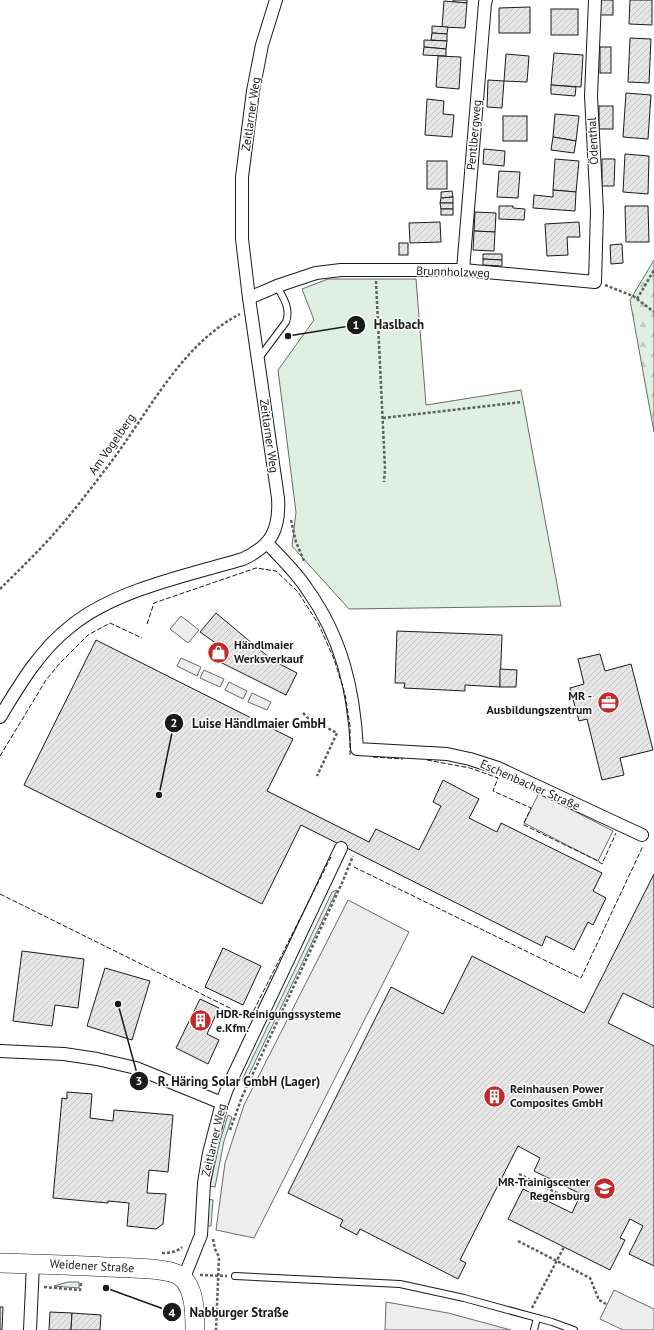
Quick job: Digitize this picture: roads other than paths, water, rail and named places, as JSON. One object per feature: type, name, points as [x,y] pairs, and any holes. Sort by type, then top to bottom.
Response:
[{"type":"main road","name":"Weidener Straße","points":[[0,1263],[132,1268],[171,1272],[183,1276]]},
{"type":"main road","points":[[183,1276],[191,1291],[195,1315],[195,1330]]},
{"type":"street","name":"Zeitlarner Weg","points":[[0,717],[33,666],[70,626],[89,613],[108,603],[146,588],[243,559],[256,553],[267,543],[275,529],[279,510],[278,498],[242,239],[242,177],[253,91],[262,45],[276,0]]},
{"type":"street","name":"Pentlbergweg","points":[[463,270],[484,4],[486,0]]},
{"type":"street","name":"Ödenthal","points":[[595,0],[591,96],[597,211],[595,282]]},
{"type":"street","name":"Brunnholzweg","points":[[249,298],[316,273],[341,270],[463,270],[595,282]]},
{"type":"street","name":"Eschenbacher Straße","points":[[267,543],[288,564],[307,589],[327,621],[341,654],[351,690],[356,722],[357,749],[447,754],[470,759],[498,768],[583,812],[642,835]]},
{"type":"street","name":"Zeitlarner Weg","points":[[183,1276],[201,1235],[204,1184],[209,1153],[227,1089],[342,848]]},
{"type":"street","points":[[0,1051],[64,1054],[97,1059],[136,1068],[222,1103]]},
{"type":"street","points":[[30,1330],[33,1264]]},
{"type":"lane","points":[[258,360],[286,322],[289,315],[278,286]]},
{"type":"lane","points":[[235,1276],[400,1284],[464,1298],[574,1330]]},
{"type":"lane","points":[[534,1330],[537,1318]]},
{"type":"place","name":"Haslbach","points":[[288,336]]},
{"type":"place","name":"Händlmaier Werksverkauf","points":[[219,652]]},
{"type":"place","name":"MR - Ausbildungszentrum","points":[[608,703]]},
{"type":"place","name":"Luise Händlmaier GmbH","points":[[159,795]]},
{"type":"place","name":"R. Häring Solar GmbH (Lager)","points":[[118,1004]]},
{"type":"place","name":"HDR-Reinigungssysteme e.Kfm.","points":[[201,1021]]},
{"type":"place","name":"Reinhausen Power Composites GmbH","points":[[495,1096]]},
{"type":"place","name":"MR-Trainigscenter Regensburg","points":[[605,1189]]},
{"type":"place","name":"Nabburger Straße","points":[[106,1288]]}]
